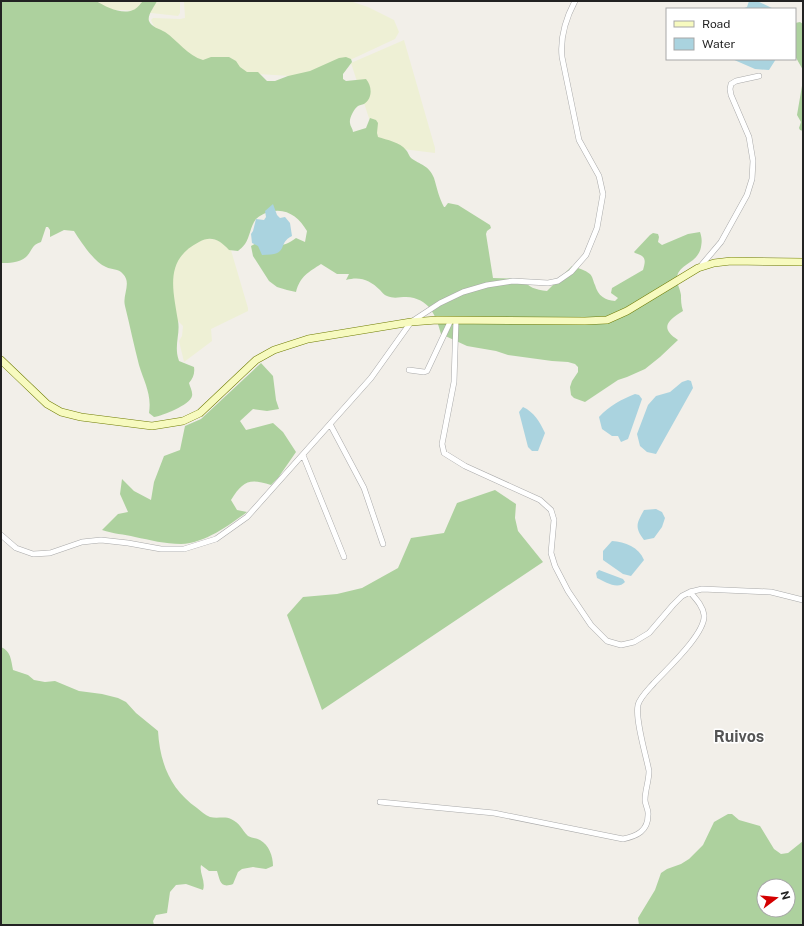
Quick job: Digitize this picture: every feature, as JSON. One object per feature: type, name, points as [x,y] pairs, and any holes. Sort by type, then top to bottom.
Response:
[{"type":"street","points":[[1,535],[16,548],[33,554],[50,553],[82,542],[101,540],[128,543],[161,550],[184,549],[216,539],[247,516],[330,424],[371,378],[410,322],[440,303],[475,288],[513,281],[558,281],[571,272],[586,255],[597,228],[603,194],[599,176],[579,140],[562,57],[561,44],[569,12],[575,1]]},
{"type":"street","points":[[698,268],[721,242],[747,195],[752,179],[753,161],[749,137],[731,95],[730,89],[731,84],[736,81],[759,76]]},
{"type":"street","points":[[1,360],[46,404],[61,412],[80,417],[152,426],[183,421],[200,413],[256,360],[274,350],[308,339],[410,322],[454,320],[607,320],[627,311],[698,268],[714,263],[731,260],[803,262]]},
{"type":"street","points":[[409,370],[424,372],[426,370],[454,320]]},
{"type":"street","points":[[454,320],[454,382],[442,449],[444,453],[466,466],[540,500],[551,510],[554,520],[551,553],[555,566],[568,591],[591,625],[608,641],[621,645],[634,642],[649,633],[682,596],[702,589],[771,592],[803,600]]},
{"type":"street","points":[[330,424],[364,488],[383,544]]},
{"type":"street","points":[[303,454],[344,557]]},
{"type":"street","points":[[380,802],[494,814],[623,839],[633,837],[642,832],[646,826],[648,815],[645,800],[649,771],[638,719],[638,704],[646,692],[696,638],[702,626],[704,616],[701,605],[690,592]]},
{"type":"green space","points":[[1,1],[96,1],[109,8],[124,12],[137,8],[143,1],[157,1],[149,16],[150,23],[169,35],[192,55],[203,60],[211,57],[229,57],[236,61],[240,67],[247,72],[258,72],[267,81],[275,81],[288,76],[310,71],[339,58],[346,57],[351,59],[352,62],[343,74],[343,79],[346,81],[366,79],[371,92],[369,99],[364,104],[356,107],[353,111],[350,124],[353,132],[366,128],[370,118],[376,120],[378,123],[378,137],[400,145],[407,151],[411,158],[430,170],[444,207],[448,203],[458,205],[490,225],[491,228],[486,234],[493,278],[521,279],[532,288],[547,291],[572,266],[584,270],[590,274],[600,295],[608,300],[615,301],[618,298],[611,293],[612,288],[643,270],[645,264],[643,257],[634,252],[650,235],[653,233],[658,234],[658,242],[662,245],[688,234],[700,232],[702,241],[697,256],[682,268],[677,276],[683,311],[670,321],[667,328],[672,336],[678,340],[645,369],[618,380],[585,402],[574,398],[571,395],[570,387],[578,372],[578,367],[575,364],[508,355],[496,351],[467,346],[441,334],[434,314],[426,304],[414,298],[394,298],[387,296],[369,281],[356,278],[346,280],[349,274],[337,274],[321,264],[303,278],[296,292],[277,287],[269,281],[253,256],[251,246],[260,241],[275,245],[283,245],[296,238],[305,242],[307,231],[300,221],[291,214],[275,211],[266,213],[256,219],[252,225],[247,241],[238,251],[229,250],[219,241],[207,239],[188,249],[180,257],[176,266],[173,287],[178,325],[177,353],[179,361],[194,367],[193,376],[189,383],[192,396],[181,406],[163,415],[154,417],[149,413],[150,406],[147,388],[139,365],[124,302],[127,281],[123,274],[117,270],[106,267],[97,261],[80,241],[74,231],[64,230],[50,237],[50,230],[48,227],[46,227],[41,242],[34,246],[26,257],[17,262],[1,263]]},
{"type":"green space","points":[[90,1],[180,1],[180,13],[178,16],[125,10],[105,10]]},
{"type":"green space","points":[[184,1],[350,1],[368,7],[394,20],[399,32],[395,39],[335,67],[322,78],[181,69],[171,63],[151,20],[153,18],[185,18]]},
{"type":"green space","points":[[800,22],[803,24],[803,70],[796,58],[796,23]]},
{"type":"green space","points":[[404,40],[435,148],[435,153],[378,146],[351,63]]},
{"type":"green space","points":[[803,80],[803,131],[799,128],[801,122],[797,115]]},
{"type":"green space","points":[[188,238],[228,240],[248,311],[211,329],[212,341],[184,362],[179,341],[182,336],[183,326],[175,318],[169,280],[178,246]]},
{"type":"green space","points":[[261,363],[273,376],[276,400],[279,409],[267,411],[253,409],[240,421],[246,430],[273,423],[283,432],[296,452],[278,478],[271,485],[252,482],[243,485],[239,489],[231,500],[237,510],[247,512],[216,533],[199,541],[190,543],[163,543],[102,530],[118,514],[128,512],[120,494],[122,479],[134,491],[151,500],[154,482],[164,456],[180,450],[185,426],[201,419]]},
{"type":"green space","points":[[495,490],[516,504],[515,518],[518,531],[543,562],[322,710],[287,615],[303,597],[337,594],[362,588],[398,568],[411,538],[444,533],[457,503]]},
{"type":"green space","points":[[1,647],[9,653],[13,670],[28,675],[34,680],[45,682],[55,681],[79,691],[102,694],[118,698],[126,702],[136,713],[158,731],[161,754],[168,774],[173,784],[188,801],[210,817],[231,819],[239,825],[248,836],[263,842],[270,851],[273,866],[266,869],[253,867],[242,869],[238,872],[233,884],[225,885],[221,883],[217,871],[209,871],[201,865],[204,883],[203,890],[186,884],[176,885],[170,892],[167,913],[156,915],[153,921],[154,925],[1,925]]},
{"type":"green space","points":[[728,814],[732,814],[739,820],[760,826],[774,849],[781,854],[788,853],[803,841],[803,925],[639,925],[638,918],[655,890],[661,873],[689,859],[703,845],[714,822]]},
{"type":"water","points":[[749,1],[757,1],[772,8],[744,8],[747,7]]},
{"type":"water","points":[[734,60],[775,60],[769,70],[755,69]]},
{"type":"water","points":[[273,204],[277,215],[280,218],[285,217],[290,223],[292,236],[287,239],[280,251],[277,253],[262,255],[258,246],[252,243],[251,234],[256,219],[264,220],[266,217],[265,211]]},
{"type":"water","points":[[688,380],[691,381],[693,388],[656,454],[647,452],[640,446],[637,434],[648,405],[656,396],[670,392],[682,382]]},
{"type":"water","points":[[635,394],[639,395],[642,399],[628,439],[621,442],[618,436],[612,436],[602,429],[599,417],[616,403]]},
{"type":"water","points":[[523,407],[536,418],[545,433],[538,451],[532,451],[528,447],[519,412]]},
{"type":"water","points":[[656,509],[662,512],[665,518],[662,527],[654,538],[644,540],[639,532],[638,522],[644,510]]},
{"type":"water","points":[[612,541],[631,546],[642,555],[644,560],[631,576],[623,574],[603,560],[603,551]]},
{"type":"water","points":[[599,570],[623,579],[625,582],[615,585],[597,578],[596,573]]},
{"type":"district","name":"Ruivos","points":[[739,736]]}]
